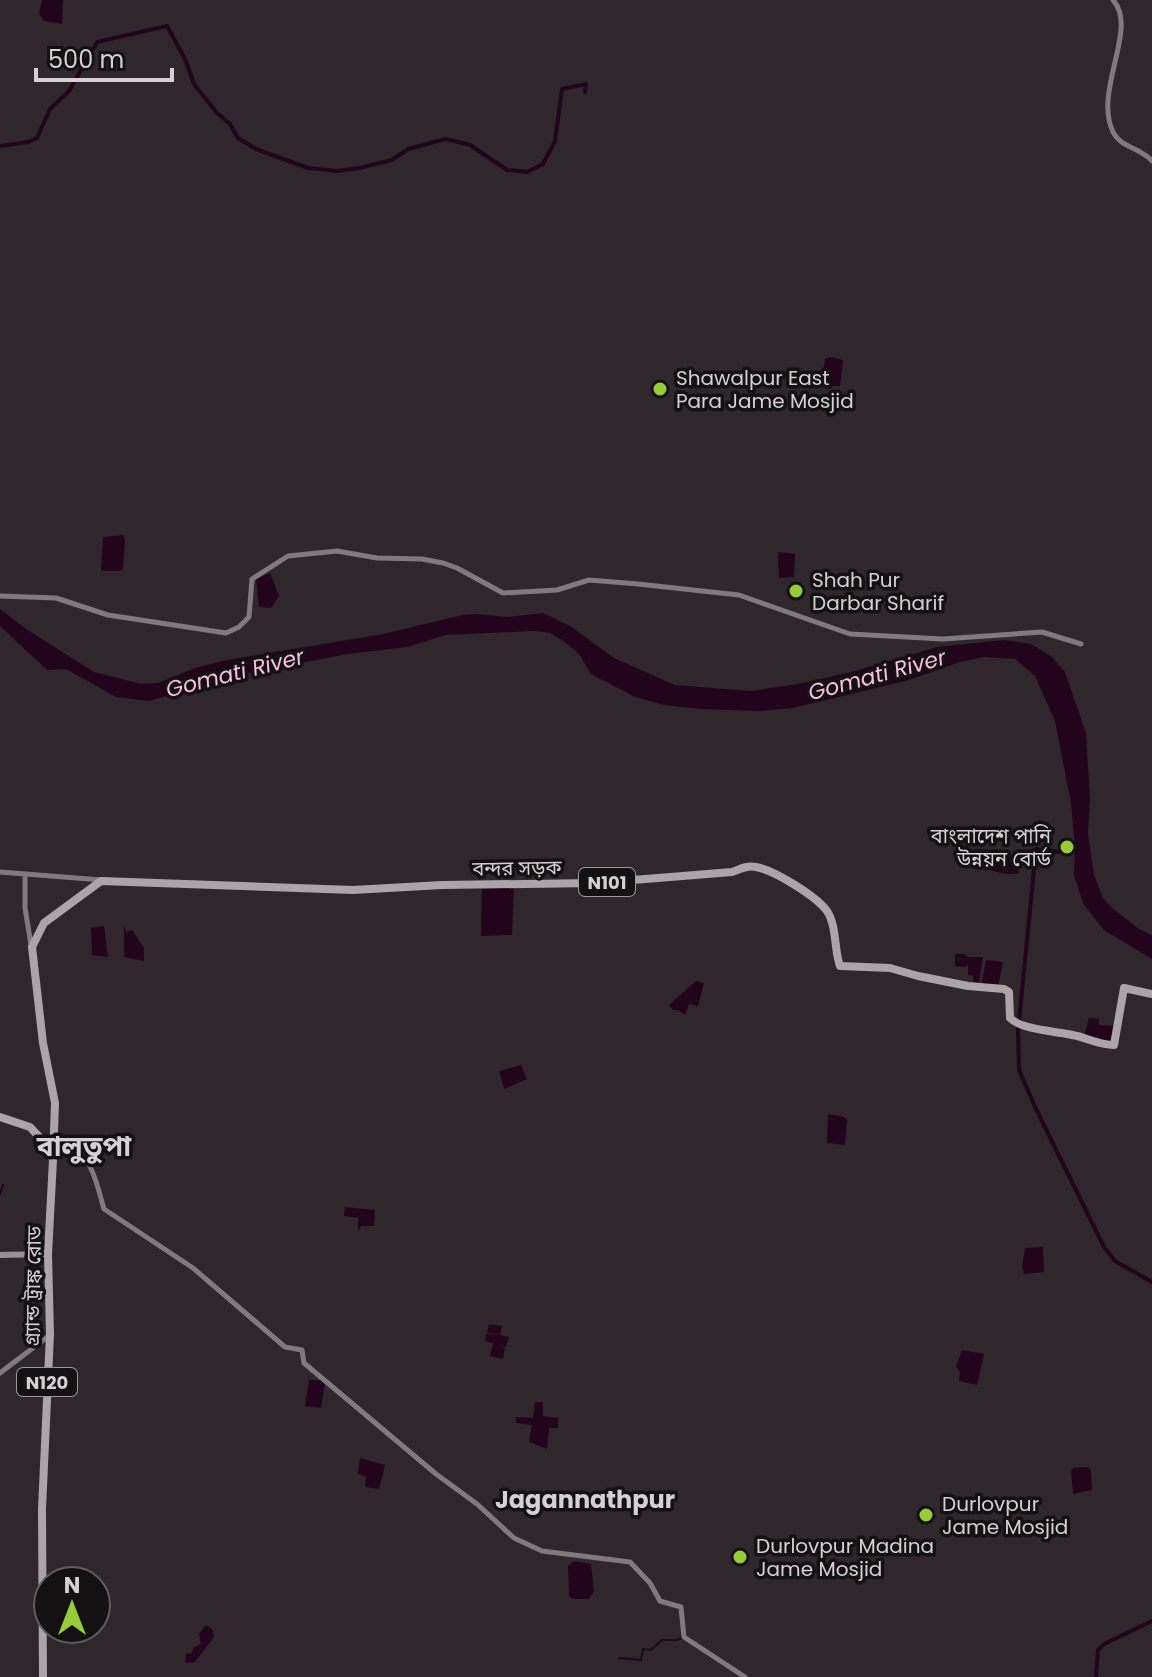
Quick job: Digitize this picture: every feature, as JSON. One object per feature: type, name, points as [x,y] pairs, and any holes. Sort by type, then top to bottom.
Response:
[{"type":"highway","name":"বন্দর সড়ক","points":[[103,880],[353,890],[442,885],[596,883],[732,872],[752,866],[785,880],[828,912],[840,966],[890,968],[968,986],[1004,989],[1010,996],[1010,1018],[1019,1023],[1047,1032],[1114,1045],[1124,988],[1152,994]]},
{"type":"highway","points":[[53,1160],[55,1103],[43,1043],[32,947],[44,923],[103,880]]},
{"type":"highway","points":[[0,1117],[54,1137]]},
{"type":"highway","points":[[30,1127],[41,1138],[53,1160]]},
{"type":"highway","name":"গ্র্যান্ড ট্রাঙ্ক রোড","points":[[43,1677],[42,1509],[50,1334],[48,1254],[53,1160]]},
{"type":"main road","points":[[1113,0],[1120,8],[1120,29],[1118,56],[1108,85],[1107,101],[1113,131],[1125,145],[1146,154],[1152,161]]},
{"type":"main road","points":[[0,596],[56,598],[108,615],[226,633],[239,627],[249,617],[252,579],[288,556],[337,551],[377,558],[422,559],[443,563],[503,593],[557,590],[589,580],[638,584],[739,595],[850,634],[943,639],[1042,632],[1081,644]]},
{"type":"main road","points":[[0,872],[103,880]]},
{"type":"main road","points":[[25,875],[25,908],[32,947]]},
{"type":"main road","points":[[54,1137],[82,1152],[95,1179],[104,1209],[193,1268],[285,1347],[302,1350],[304,1363],[469,1501],[477,1504],[514,1538],[542,1551],[630,1562],[650,1583],[660,1601],[681,1607],[684,1637],[745,1677]]},
{"type":"main road","points":[[0,1255],[48,1254]]},
{"type":"main road","points":[[0,1373],[50,1334]]},
{"type":"water","points":[[42,0],[63,0],[62,24],[44,21],[39,14]]},
{"type":"water","points":[[825,359],[843,360],[840,386],[822,383]]},
{"type":"water","points":[[123,535],[123,569],[101,571],[103,537]]},
{"type":"water","points":[[778,552],[795,554],[794,577],[779,578]]},
{"type":"water","points":[[270,573],[279,596],[271,608],[259,607],[256,579]]},
{"type":"water","name":"Gomati River","points":[[0,609],[94,672],[141,684],[158,683],[195,668],[227,660],[383,634],[477,614],[508,617],[543,613],[570,626],[614,658],[675,685],[751,691],[852,672],[937,647],[1004,640],[1031,644],[1052,657],[1065,672],[1086,733],[1090,798],[1088,834],[1094,875],[1103,898],[1111,907],[1152,935],[1152,959],[1104,930],[1084,905],[1074,876],[1071,803],[1055,721],[1035,676],[1015,659],[984,657],[960,662],[909,680],[793,708],[760,711],[700,709],[664,705],[635,697],[591,674],[579,654],[550,633],[446,635],[407,647],[348,654],[238,675],[149,701],[116,697],[66,669],[47,670],[0,626]]},
{"type":"water","points":[[977,854],[1013,855],[1019,873],[986,868],[977,863]]},
{"type":"water","points":[[514,888],[512,935],[481,936],[482,889]]},
{"type":"water","points":[[124,924],[126,932],[132,930],[144,948],[144,961],[124,957]]},
{"type":"water","points":[[104,926],[108,957],[92,955],[91,928]]},
{"type":"water","points":[[955,954],[983,957],[979,983],[973,982],[973,976],[968,975],[968,964],[965,967],[955,966]]},
{"type":"water","points":[[986,960],[1003,962],[998,987],[981,986]]},
{"type":"water","points":[[696,981],[704,983],[698,1006],[689,1004],[685,1015],[673,1010],[669,1005]]},
{"type":"water","points":[[1089,1018],[1099,1019],[1099,1025],[1113,1026],[1111,1041],[1098,1039],[1098,1034],[1096,1041],[1084,1037]]},
{"type":"water","points":[[521,1065],[527,1079],[504,1089],[499,1071]]},
{"type":"water","points":[[828,1114],[847,1120],[845,1145],[827,1143]]},
{"type":"water","points":[[345,1207],[375,1210],[374,1226],[361,1226],[358,1232],[358,1218],[344,1216]]},
{"type":"water","points":[[1043,1247],[1044,1272],[1024,1274],[1025,1248]]},
{"type":"water","points":[[489,1324],[502,1326],[500,1335],[509,1337],[506,1347],[500,1346],[505,1348],[503,1359],[490,1356],[494,1340],[492,1343],[485,1341],[486,1334],[499,1335],[487,1333]]},
{"type":"water","points":[[962,1350],[984,1354],[977,1385],[959,1381],[960,1372],[956,1366]]},
{"type":"water","points":[[309,1380],[325,1383],[321,1408],[305,1406]]},
{"type":"water","points":[[535,1402],[543,1402],[543,1416],[558,1418],[558,1428],[549,1428],[547,1449],[529,1442],[532,1425],[516,1423],[516,1417],[533,1418]]},
{"type":"water","points":[[360,1458],[385,1465],[379,1489],[365,1487],[366,1477],[358,1474]]},
{"type":"water","points":[[1088,1467],[1091,1470],[1092,1490],[1073,1494],[1071,1471],[1073,1468]]},
{"type":"water","points":[[574,1561],[591,1564],[594,1591],[589,1599],[569,1596],[568,1566]]},
{"type":"water","points":[[206,1625],[212,1629],[214,1637],[194,1663],[185,1662],[186,1654],[192,1653],[193,1648],[201,1644],[199,1634]]},
{"type":"waterway","points":[[0,146],[37,138],[50,109],[69,91],[97,42],[167,26],[194,84],[230,124],[238,138],[256,149],[308,168],[337,171],[359,168],[392,160],[408,149],[446,139],[470,145],[507,170],[527,172],[543,164],[555,141],[562,89],[586,84],[585,92]]},
{"type":"waterway","points":[[1058,852],[1036,849],[1018,1031],[1019,1070],[1104,1247],[1115,1261],[1152,1282]]},
{"type":"waterway","points":[[0,1194],[3,1185]]},
{"type":"waterway","points":[[1096,1677],[1098,1650],[1104,1644],[1152,1621]]},
{"type":"waterway","points":[[619,1658],[641,1660],[643,1649],[651,1650],[662,1640],[683,1637]]},
{"type":"place","name":"Shawalpur East Para Jame Mosjid","points":[[660,389]]},
{"type":"place","name":"Shah Pur Darbar Sharif","points":[[796,591]]},
{"type":"place","name":"বাংলাদেশ পানি উন্নয়ন বোর্ড","points":[[1067,847]]},
{"type":"place","name":"Durlovpur Jame Mosjid","points":[[926,1515]]},
{"type":"place","name":"Durlovpur Madina Jame Mosjid","points":[[740,1557]]},
{"type":"district","name":"বালুতুপা","points":[[84,1146]]},
{"type":"district","name":"Jagannathpur","points":[[585,1499]]}]
